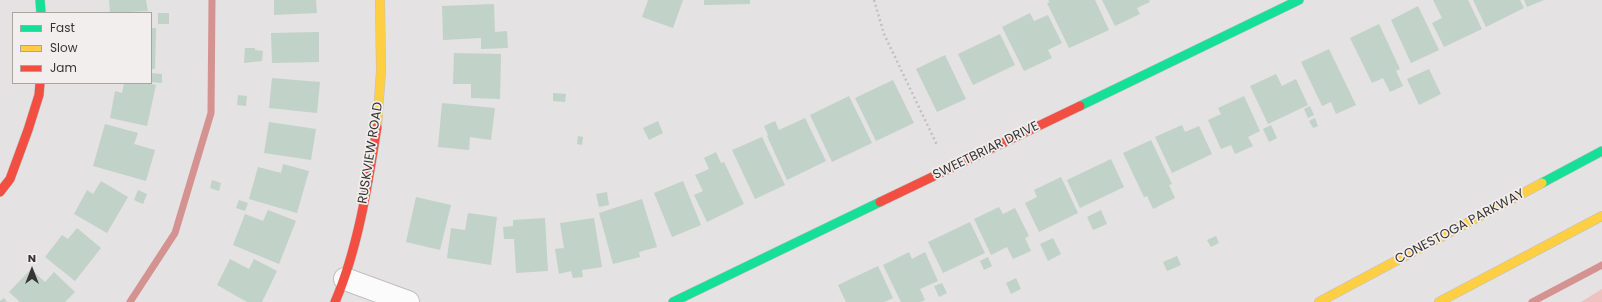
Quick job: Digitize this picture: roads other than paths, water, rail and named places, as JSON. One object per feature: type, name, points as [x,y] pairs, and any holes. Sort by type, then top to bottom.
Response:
[{"type":"main road","points":[[40,0],[41,12]]},
{"type":"main road","name":"RUSKVIEW ROAD","points":[[335,302],[345,279],[367,189],[378,124],[381,71],[380,0]]},
{"type":"main road","name":"SWEETBRIAR DRIVE","points":[[673,302],[1292,2]]},
{"type":"main road","points":[[0,192],[10,179],[28,130],[39,95],[40,84]]},
{"type":"main road","name":"CONESTOGA PARKWAY","points":[[1319,302],[1602,151]]},
{"type":"main road","points":[[1439,302],[1602,216]]},
{"type":"street","points":[[345,279],[408,302]]},
{"type":"waterway","points":[[130,302],[175,233],[211,113],[212,0]]},
{"type":"waterway","points":[[1532,302],[1602,265]]}]
